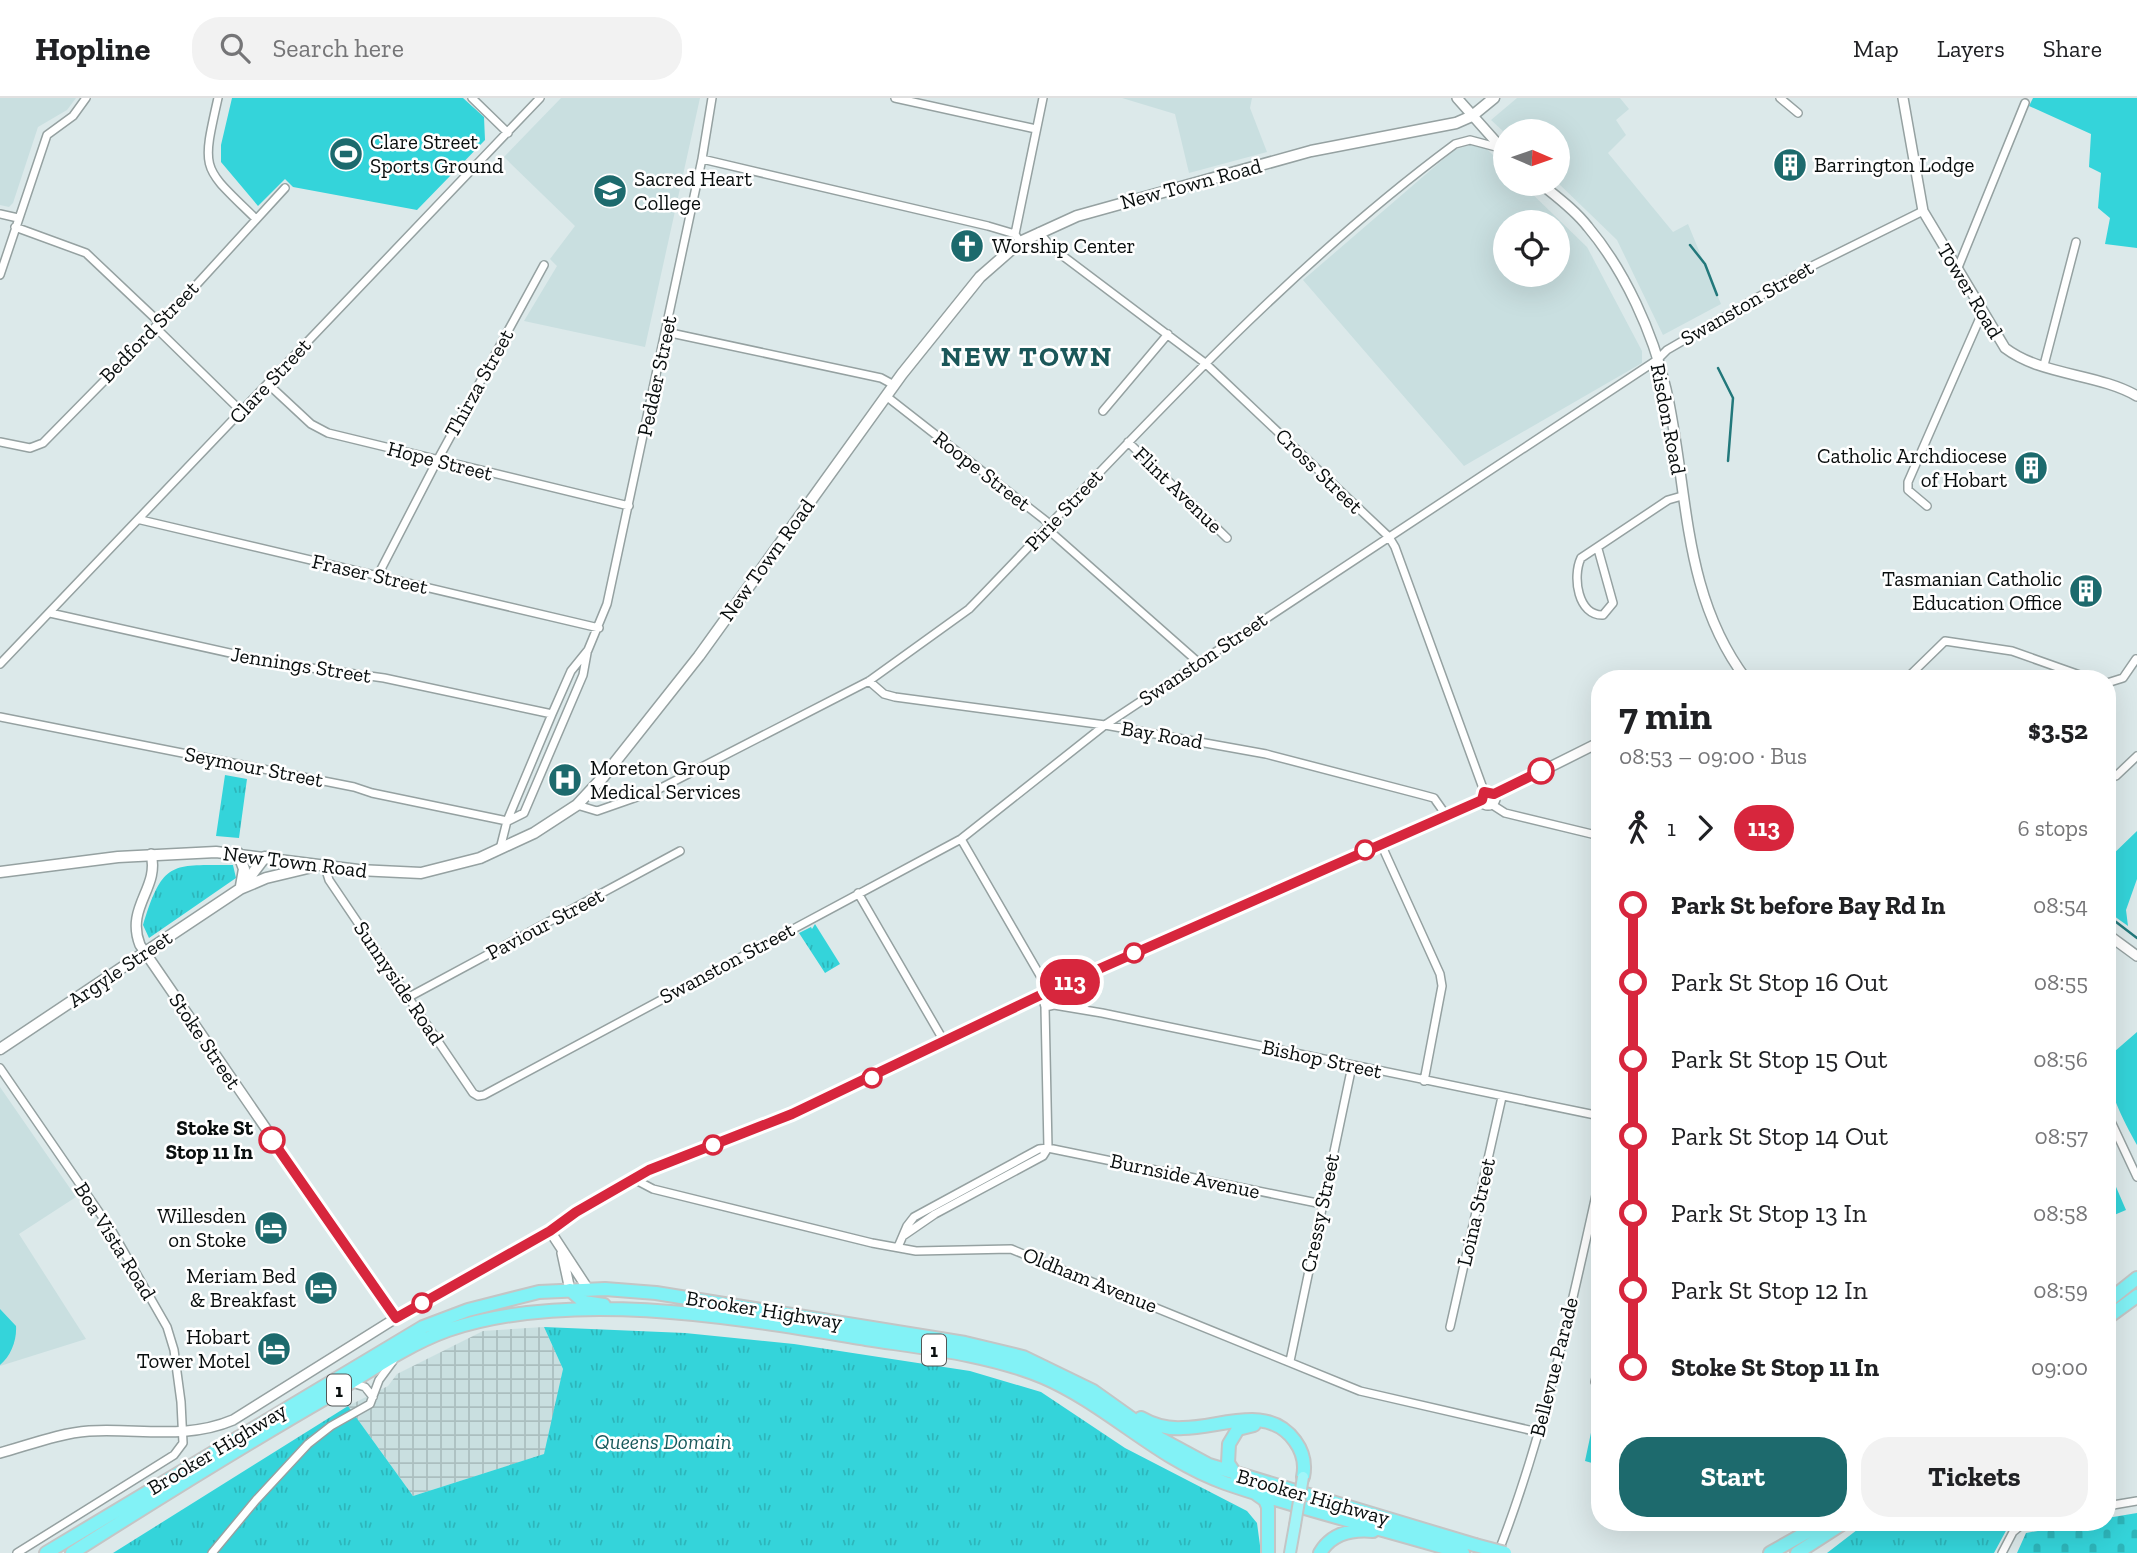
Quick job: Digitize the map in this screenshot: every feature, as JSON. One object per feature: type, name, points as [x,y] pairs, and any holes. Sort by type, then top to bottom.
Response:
[{"type":"highway","points":[[2116,1295],[2137,1278]]},
{"type":"highway","name":"Brooker Highway","points":[[46,1553],[408,1335],[468,1310],[546,1292],[588,1289],[656,1293],[992,1349],[1046,1366],[1107,1400],[1183,1452],[1236,1475],[1505,1553]]},
{"type":"highway","points":[[570,1290],[584,1302],[635,1310]]},
{"type":"highway","points":[[2116,1311],[2137,1296]]},
{"type":"highway","name":"Brooker Highway","points":[[72,1553],[208,1466],[425,1339],[472,1323],[556,1312],[635,1310],[718,1315],[965,1355],[1020,1368],[1067,1389],[1174,1460],[1247,1489],[1464,1553]]},
{"type":"highway","points":[[1107,1400],[1115,1402],[1147,1422],[1165,1427],[1202,1427],[1244,1419],[1267,1421],[1289,1434],[1298,1445],[1304,1460],[1303,1476]]},
{"type":"highway","points":[[1236,1475],[1228,1463],[1229,1444],[1238,1429],[1255,1425],[1271,1429],[1286,1441],[1297,1458],[1303,1476]]},
{"type":"highway","points":[[1247,1489],[1265,1500],[1268,1507],[1268,1553]]},
{"type":"highway","points":[[1320,1553],[1332,1538],[1355,1531],[1408,1536]]},
{"type":"highway","points":[[1770,1553],[1809,1531]]},
{"type":"highway","points":[[1797,1553],[1831,1531]]},
{"type":"main road","name":"New Town Road","points":[[0,872],[151,854],[238,853],[321,866],[421,873],[445,869],[500,849],[545,827],[577,805],[604,776],[699,656],[886,396],[980,277],[1017,238],[1077,216],[1311,151],[1440,127],[1472,116],[1494,98]]},
{"type":"main road","points":[[238,853],[244,869],[240,889]]},
{"type":"main road","name":"Argyle Street","points":[[240,889],[265,857]]},
{"type":"main road","name":"Argyle Street","points":[[0,1049],[143,949],[240,889],[266,878],[321,866]]},
{"type":"main road","points":[[1290,1553],[1303,1476]]},
{"type":"street","points":[[0,275],[47,135],[74,116],[86,98]]},
{"type":"street","points":[[218,98],[207,162],[218,182],[256,219]]},
{"type":"street","points":[[472,98],[508,133]]},
{"type":"street","name":"Clare Street","points":[[0,664],[141,520],[540,98]]},
{"type":"street","name":"Pedder Street","points":[[500,849],[507,821],[552,714],[572,671],[588,650],[599,628],[607,604],[702,159],[712,98]]},
{"type":"street","points":[[895,98],[1036,129]]},
{"type":"street","points":[[702,159],[988,226],[1017,238],[1043,98]]},
{"type":"street","points":[[1457,98],[1493,139]]},
{"type":"street","points":[[1780,98],[1798,113]]},
{"type":"street","name":"Tower Road","points":[[1903,98],[1923,211],[1954,267],[2005,348],[2014,355],[2116,385],[2137,396]]},
{"type":"street","points":[[1954,267],[2025,103]]},
{"type":"street","name":"Pirie Street","points":[[577,805],[597,811],[657,790],[869,681],[970,609],[1128,442],[1263,305],[1455,144],[1470,140],[1493,147]]},
{"type":"street","name":"Bedford Street","points":[[0,442],[30,448],[43,443],[158,325],[285,187]]},
{"type":"street","name":"Risdon Road","points":[[1554,196],[1587,225],[1608,254],[1628,290],[1657,360],[1666,390],[1682,496],[1703,599],[1741,670]]},
{"type":"street","name":"Swanston Street","points":[[478,1096],[961,839],[1105,725],[1657,360],[1667,350],[1810,267],[1923,211]]},
{"type":"street","points":[[0,214],[18,218]]},
{"type":"street","points":[[16,227],[86,253],[242,412]]},
{"type":"street","name":"Cross Street","points":[[1039,232],[1051,247],[1205,363],[1388,537],[1395,547],[1488,798]]},
{"type":"street","points":[[2044,365],[2076,242]]},
{"type":"street","name":"Thirza Street","points":[[377,576],[544,265]]},
{"type":"street","points":[[1927,506],[1908,490],[1908,482],[1979,320],[1984,315]]},
{"type":"street","points":[[666,332],[881,378],[894,386]]},
{"type":"street","points":[[1103,411],[1168,334]]},
{"type":"street","name":"Hope Street","points":[[268,384],[318,429],[437,461],[628,506]]},
{"type":"street","name":"Roope Street","points":[[886,396],[1050,526],[1052,534],[1198,662]]},
{"type":"street","name":"Flint Avenue","points":[[1128,442],[1227,538]]},
{"type":"street","points":[[1598,549],[1613,603],[1603,615],[1587,611],[1582,602],[1577,575],[1581,558],[1668,500],[1682,496]]},
{"type":"street","name":"Fraser Street","points":[[141,520],[599,628]]},
{"type":"street","name":"Jennings Street","points":[[50,613],[275,663],[384,678],[552,714]]},
{"type":"street","points":[[1915,670],[1945,641],[2012,651],[2066,670]]},
{"type":"street","name":"Pedder Street","points":[[507,821],[524,813],[583,675],[588,650]]},
{"type":"street","points":[[2116,680],[2123,678],[2136,659]]},
{"type":"street","name":"Bay Road","points":[[869,681],[884,694],[895,697],[1105,725],[1266,754],[1423,794],[1434,799],[1446,815]]},
{"type":"street","name":"Seymour Street","points":[[0,717],[354,787],[507,821]]},
{"type":"street","points":[[0,1453],[85,1431],[182,1438],[233,1420],[396,1318],[550,1231],[632,1178],[783,1118],[946,1043],[1045,993],[1488,798],[1591,746]]},
{"type":"street","points":[[2116,776],[2137,756]]},
{"type":"street","points":[[1488,798],[1505,813],[1591,834]]},
{"type":"street","points":[[898,1247],[902,1237],[935,1214],[1043,1156],[1048,1148],[1045,993],[961,839]]},
{"type":"street","points":[[1381,844],[1440,974],[1442,986],[1424,1081]]},
{"type":"street","name":"Paviour Street","points":[[410,997],[680,851]]},
{"type":"street","name":"Stoke Street","points":[[151,854],[154,872],[139,903],[135,922],[143,949],[396,1318]]},
{"type":"street","name":"Sunnyside Road","points":[[321,866],[478,1096]]},
{"type":"street","points":[[858,894],[946,1043]]},
{"type":"street","points":[[2116,941],[2137,956]]},
{"type":"street","name":"Bishop Street","points":[[1045,1007],[1054,1005],[1102,1013],[1591,1114]]},
{"type":"street","name":"Cressy Street","points":[[1290,1361],[1352,1066]]},
{"type":"street","name":"Boa Vista Road","points":[[0,1068],[112,1231],[156,1306],[174,1350],[182,1438]]},
{"type":"street","name":"Loina Street","points":[[1450,1327],[1502,1097]]},
{"type":"street","points":[[2116,1132],[2137,1177]]},
{"type":"street","name":"Burnside Avenue","points":[[1048,1148],[1322,1204]]},
{"type":"street","name":"Oldham Avenue","points":[[632,1178],[653,1189],[916,1251],[1011,1249],[1360,1391],[1538,1432]]},
{"type":"street","name":"Bellevue Parade","points":[[1498,1553],[1519,1499],[1538,1432],[1591,1214]]},
{"type":"street","points":[[550,1231],[588,1289]]},
{"type":"street","points":[[561,1247],[570,1290]]},
{"type":"street","points":[[546,1292],[560,1285],[566,1267]]},
{"type":"street","points":[[212,1553],[308,1444],[331,1426],[365,1409],[379,1380],[398,1355]]},
{"type":"street","points":[[350,1383],[365,1387],[373,1397]]},
{"type":"street","points":[[17,1553],[174,1455],[182,1438]]},
{"type":"street","points":[[2116,1504],[2137,1501]]},
{"type":"street","points":[[2002,1553],[2014,1531]]},
{"type":"shaded area","points":[[0,98],[76,98],[67,110],[38,127],[13,203],[9,207],[0,205]]},
{"type":"shaded area","name":"Sacred Heart College","points":[[561,98],[700,98],[645,347],[524,321],[557,266],[550,259],[575,226],[504,157]]},
{"type":"shaded area","points":[[1122,98],[1252,98],[1250,108],[1267,152],[1189,173],[1175,114]]},
{"type":"shaded area","points":[[1517,98],[1620,98],[1629,109],[1616,120],[1626,135],[1608,153],[1673,232],[1688,224],[1721,304],[1663,335],[1617,240],[1570,195],[1570,119],[1491,120]]},
{"type":"shaded area","points":[[1470,145],[1485,147],[1493,155],[1493,196],[1534,196],[1549,210],[1493,210],[1493,287],[1570,287],[1570,231],[1587,247],[1642,351],[1642,363],[1464,466],[1303,280],[1454,150]]},
{"type":"shaded area","points":[[0,1087],[76,1197],[19,1234],[86,1339],[0,1366]]},
{"type":"shaded area","points":[[544,1327],[563,1369],[545,1454],[413,1496],[348,1406],[388,1386],[397,1374],[483,1331]]},
{"type":"green space","name":"Clare Street Sports Ground","points":[[232,98],[463,98],[484,117],[485,140],[417,210],[293,187],[285,179],[258,206],[221,162],[221,145]]},
{"type":"green space","points":[[2033,98],[2137,98],[2137,248],[2105,244],[2110,218],[2098,208],[2101,173],[2089,167],[2091,134],[2029,106]]},
{"type":"green space","points":[[225,775],[247,779],[239,838],[216,836]]},
{"type":"green space","points":[[2137,831],[2137,879],[2126,910],[2128,926],[2116,917],[2116,851]]},
{"type":"green space","points":[[233,865],[236,878],[149,938],[143,925],[164,877],[183,867]]},
{"type":"green space","points":[[815,924],[840,964],[825,973],[799,933],[811,927],[812,929]]},
{"type":"green space","points":[[2137,1032],[2137,1145],[2116,1100],[2116,1050]]},
{"type":"green space","points":[[2116,1187],[2126,1210],[2116,1214]]},
{"type":"green space","points":[[0,1309],[16,1326],[16,1331],[10,1352],[0,1365]]},
{"type":"green space","name":"Queens Domain","points":[[544,1327],[685,1333],[794,1344],[970,1371],[1041,1392],[1125,1448],[1247,1511],[1257,1523],[1261,1553],[113,1553],[348,1406],[413,1496],[544,1454],[563,1369]]},
{"type":"green space","points":[[1591,1433],[1591,1463],[1585,1461]]},
{"type":"green space","points":[[2137,1513],[2137,1553],[2017,1553],[2026,1533],[2116,1531],[2116,1516]]},
{"type":"green space","points":[[1856,1531],[2006,1531],[1994,1553],[1827,1553]]},
{"type":"waterway","points":[[1690,245],[1705,264],[1717,295]]},
{"type":"waterway","points":[[1718,368],[1733,398],[1728,461]]},
{"type":"waterway","points":[[2116,922],[2137,938]]},
{"type":"bus line","name":"113","points":[[272,1140],[396,1318],[550,1231],[632,1178],[783,1118],[946,1043],[1049,991],[1482,800],[1484,792],[1494,794],[1541,771]]},
{"type":"place","name":"Clare Street Sports Ground","points":[[346,154]]},
{"type":"place","name":"Barrington Lodge","points":[[1790,165]]},
{"type":"place","name":"Sacred Heart College","points":[[610,191]]},
{"type":"place","name":"Worship Center","points":[[967,246]]},
{"type":"place","name":"Catholic Archdiocese of Hobart","points":[[2031,468]]},
{"type":"place","name":"Tasmanian Catholic Education Office","points":[[2086,591]]},
{"type":"place","name":"Moreton Group Medical Services","points":[[565,780]]},
{"type":"place","name":"Stoke St Stop 11 In","points":[[272,1140]]},
{"type":"place","name":"Willesden on Stoke","points":[[271,1228]]},
{"type":"place","name":"Meriam Bed & Breakfast","points":[[321,1288]]},
{"type":"place","name":"Hobart Tower Motel","points":[[274,1349]]},
{"type":"district","name":"NEW TOWN","points":[[1027,356]]}]
